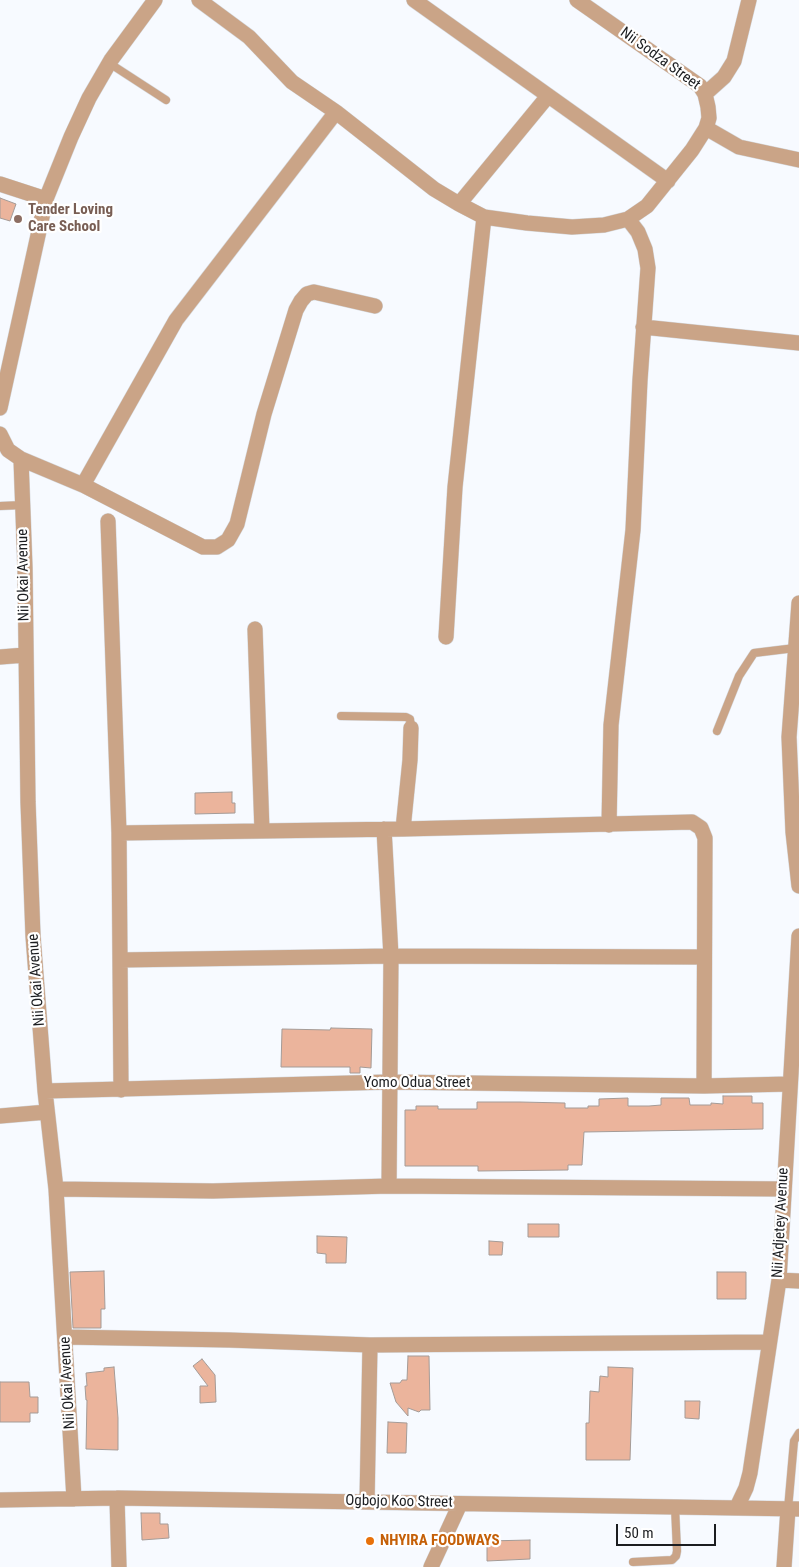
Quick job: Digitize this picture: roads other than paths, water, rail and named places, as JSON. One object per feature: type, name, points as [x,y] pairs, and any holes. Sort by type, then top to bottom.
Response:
[{"type":"street","points":[[0,408],[46,199],[74,129],[89,98],[109,63],[155,0]]},
{"type":"street","points":[[199,0],[249,37],[292,82],[336,112],[434,189],[484,217],[527,224],[572,227],[604,225],[628,219],[647,206],[692,150],[706,128],[739,147],[799,160]]},
{"type":"street","points":[[414,0],[668,181]]},
{"type":"street","name":"Nii Sodza Street","points":[[577,0],[700,86],[705,94],[710,118],[706,128]]},
{"type":"street","points":[[705,94],[724,77],[734,61],[749,0]]},
{"type":"street","points":[[459,204],[548,96]]},
{"type":"street","points":[[83,485],[176,320],[336,112]]},
{"type":"street","points":[[0,184],[46,199]]},
{"type":"street","points":[[446,637],[455,488],[484,217]]},
{"type":"street","points":[[609,825],[610,725],[633,530],[643,327],[648,268],[645,250],[638,232],[628,219]]},
{"type":"street","points":[[0,434],[8,450],[21,459],[83,485],[203,547],[217,547],[228,540],[237,524],[264,414],[296,310],[301,301],[307,294],[314,292],[375,306]]},
{"type":"street","points":[[643,327],[799,343]]},
{"type":"street","name":"Nii Okai Avenue","points":[[21,459],[28,802],[33,936],[45,1091],[56,1189],[74,1499]]},
{"type":"street","points":[[108,521],[119,833],[121,1090]]},
{"type":"street","points":[[799,603],[789,737],[793,832],[799,886]]},
{"type":"street","points":[[255,629],[262,831]]},
{"type":"street","points":[[0,656],[26,655]]},
{"type":"street","points":[[403,829],[410,760],[410,728]]},
{"type":"street","points":[[119,833],[692,822],[701,828],[705,838],[704,1086]]},
{"type":"street","points":[[384,829],[390,956],[389,1186]]},
{"type":"street","name":"Nii Adjetey Avenue","points":[[737,1507],[746,1488],[750,1473],[778,1280],[799,936]]},
{"type":"street","points":[[120,960],[390,956],[704,957]]},
{"type":"street","name":"Yomo Odua Street","points":[[45,1091],[389,1082],[704,1086],[790,1084]]},
{"type":"street","points":[[0,1116],[47,1112]]},
{"type":"street","points":[[56,1189],[214,1191],[389,1186],[783,1189]]},
{"type":"street","points":[[778,1280],[799,1281]]},
{"type":"street","points":[[65,1337],[370,1345],[768,1342]]},
{"type":"street","points":[[367,1502],[370,1345]]},
{"type":"street","points":[[117,1498],[119,1567]]},
{"type":"street","name":"Ogbojo Koo Street","points":[[0,1500],[117,1498],[793,1509]]},
{"type":"street","points":[[431,1567],[460,1504]]},
{"type":"street","points":[[784,1567],[793,1509]]},
{"type":"lane","points":[[109,63],[166,100]]},
{"type":"lane","points":[[0,506],[23,505]]},
{"type":"lane","points":[[716,731],[740,676],[754,653],[796,648]]},
{"type":"lane","points":[[342,716],[406,717],[410,719],[410,728]]},
{"type":"lane","points":[[793,1509],[794,1441],[799,1433]]},
{"type":"lane","points":[[633,1562],[672,1560],[676,1556],[675,1506]]},
{"type":"place","name":"Tender Loving Care School","points":[[18,219]]},
{"type":"place","name":"NHYIRA FOODWAYS","points":[[370,1541]]}]
